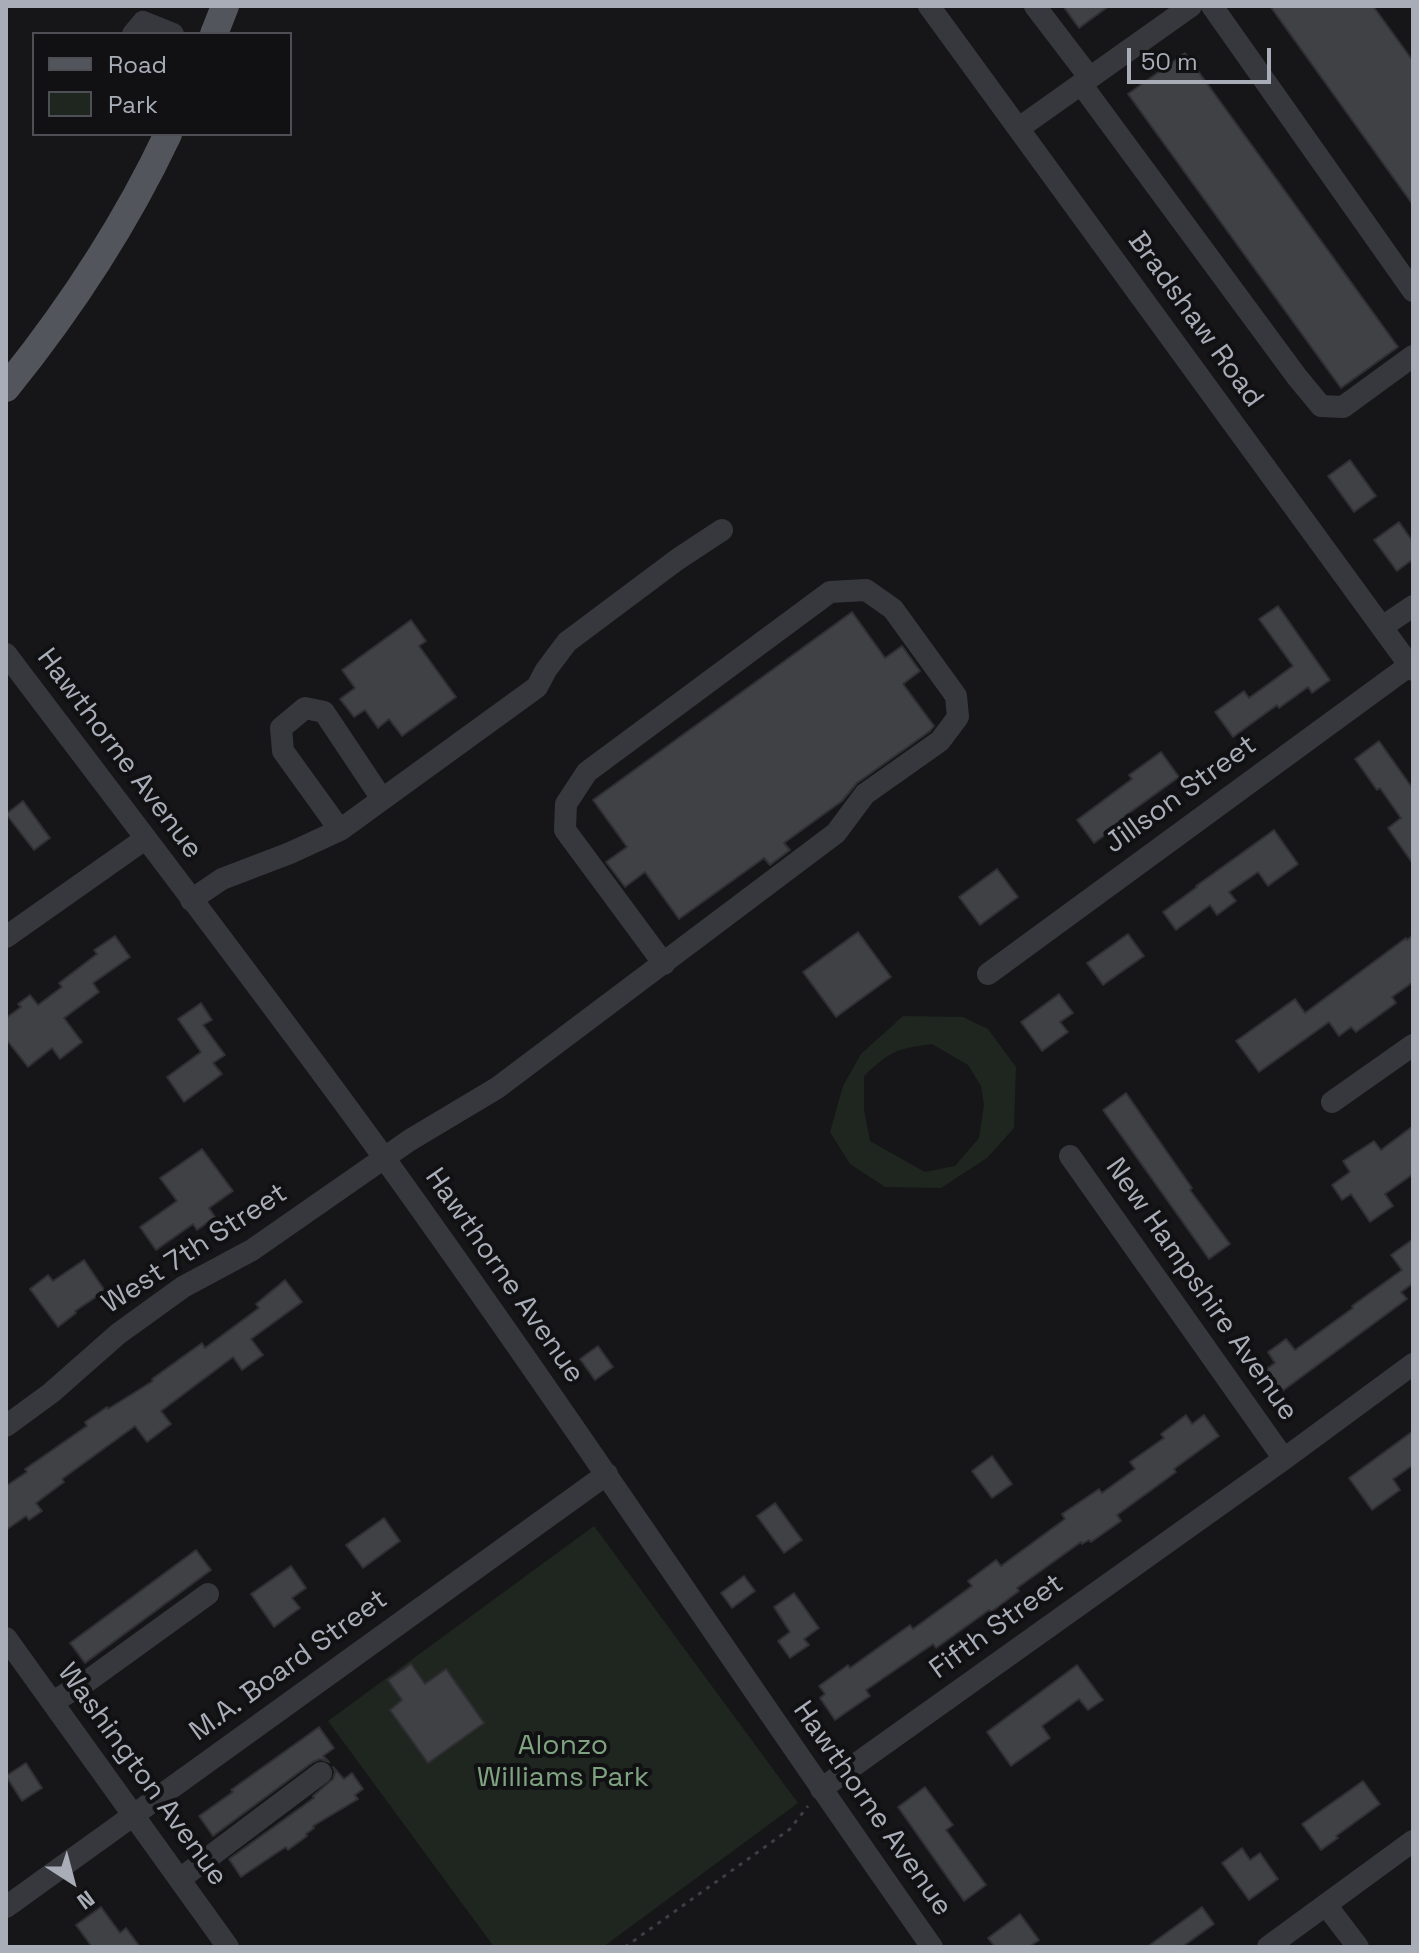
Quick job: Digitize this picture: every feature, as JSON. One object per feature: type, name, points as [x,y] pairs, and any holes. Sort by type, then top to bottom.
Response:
[{"type":"main road","points":[[215,32],[225,6]]},
{"type":"main road","points":[[6,388],[44,341],[104,253],[150,173],[167,136]]},
{"type":"street","name":"Bradshaw Road","points":[[929,6],[1411,667]]},
{"type":"street","points":[[1035,6],[1085,81],[1321,406],[1343,407],[1413,356]]},
{"type":"street","points":[[1019,128],[1191,6]]},
{"type":"street","points":[[1212,6],[1413,291]]},
{"type":"street","points":[[135,32],[143,22],[168,32]]},
{"type":"street","points":[[191,900],[222,879],[340,830],[537,687],[567,642],[722,530]]},
{"type":"street","name":"West 7th Street","points":[[6,1426],[51,1393],[118,1334],[183,1287],[252,1250],[384,1158],[497,1088],[664,964],[836,833],[865,794],[940,741],[958,717],[956,696],[893,609],[866,590],[830,592],[587,772],[566,804],[565,830],[664,964]]},
{"type":"street","points":[[1382,627],[1413,606]]},
{"type":"street","name":"Hawthorne Avenue","points":[[6,654],[384,1158],[607,1474],[932,1947]]},
{"type":"street","name":"Jillson Street","points":[[988,974],[1411,667]]},
{"type":"street","points":[[340,830],[283,751],[281,728],[305,708],[324,712],[382,799]]},
{"type":"street","points":[[6,937],[145,839]]},
{"type":"street","points":[[1332,1102],[1413,1045]]},
{"type":"street","name":"New Hampshire Avenue","points":[[1070,1156],[1284,1459]]},
{"type":"street","name":"Fifth Street","points":[[821,1789],[1413,1364]]},
{"type":"street","name":"M.A. Board Street","points":[[6,1907],[607,1474]]},
{"type":"street","points":[[53,1702],[89,1680],[208,1594]]},
{"type":"street","name":"Washington Avenue","points":[[6,1638],[228,1947]]},
{"type":"street","points":[[180,1879],[321,1773]]},
{"type":"street","points":[[1268,1947],[1413,1841]]},
{"type":"street","points":[[1326,1905],[1358,1947]]},
{"type":"path","points":[[625,1947],[790,1829],[821,1789]]},
{"type":"green space","points":[[903,1016],[963,1017],[988,1029],[1016,1067],[1014,1128],[987,1158],[941,1188],[885,1187],[850,1164],[830,1132],[843,1086],[861,1054]],"holes":[[[932,1044],[968,1065],[981,1086],[984,1105],[979,1138],[955,1166],[925,1172],[870,1141],[864,1110],[864,1076],[881,1061],[894,1052]]]},
{"type":"green space","name":"Alonzo Williams Park","points":[[594,1526],[798,1803],[603,1947],[494,1947],[328,1721]]},
{"type":"building","points":[[1063,6],[1109,6],[1079,28]]},
{"type":"building","points":[[1270,6],[1373,6],[1413,61],[1413,205]]},
{"type":"building","points":[[1185,53],[1398,347],[1341,388],[1128,94]]},
{"type":"building","points":[[1350,460],[1376,496],[1354,512],[1328,476]]},
{"type":"building","points":[[1399,522],[1413,542],[1413,559],[1397,571],[1374,540]]},
{"type":"building","points":[[1278,606],[1330,680],[1312,693],[1308,687],[1279,708],[1277,705],[1233,737],[1215,712],[1244,691],[1249,698],[1293,666],[1259,619]]},
{"type":"building","points":[[852,612],[885,658],[902,646],[920,671],[903,684],[934,726],[930,731],[857,783],[842,801],[784,843],[790,850],[770,865],[764,858],[679,919],[645,872],[625,887],[606,862],[627,847],[593,800]]},
{"type":"building","points":[[411,620],[426,641],[419,646],[456,697],[402,736],[389,719],[378,728],[365,710],[354,717],[340,699],[355,688],[342,670]]},
{"type":"building","points":[[1379,741],[1413,789],[1413,864],[1388,828],[1401,818],[1355,759]]},
{"type":"building","points":[[1161,752],[1179,777],[1094,843],[1077,820],[1132,779],[1129,775]]},
{"type":"building","points":[[23,801],[50,838],[34,850],[6,814]]},
{"type":"building","points":[[1274,830],[1298,864],[1268,886],[1258,872],[1229,892],[1236,901],[1217,915],[1210,905],[1176,930],[1163,912]]},
{"type":"building","points":[[997,869],[1018,897],[980,925],[959,897]]},
{"type":"building","points":[[858,932],[891,977],[836,1017],[803,972]]},
{"type":"building","points":[[1128,934],[1144,956],[1103,985],[1087,963]]},
{"type":"building","points":[[1413,935],[1413,982],[1392,997],[1396,1003],[1356,1032],[1351,1027],[1339,1036],[1329,1022],[1259,1072],[1236,1041],[1295,999],[1305,1013]]},
{"type":"building","points":[[115,936],[130,957],[93,983],[99,992],[64,1018],[82,1042],[60,1059],[52,1048],[28,1067],[6,1039],[6,1018],[21,1007],[18,1004],[30,995],[38,1005],[62,987],[59,983],[97,954],[94,950]]},
{"type":"building","points":[[1059,994],[1073,1013],[1060,1022],[1068,1032],[1042,1051],[1021,1022]]},
{"type":"building","points":[[201,1003],[212,1020],[203,1025],[225,1055],[213,1063],[222,1074],[184,1102],[167,1077],[201,1052],[178,1019]]},
{"type":"building","points":[[1126,1093],[1230,1244],[1209,1259],[1103,1110]]},
{"type":"building","points":[[1413,1126],[1413,1174],[1385,1194],[1393,1206],[1370,1222],[1351,1194],[1342,1200],[1332,1185],[1350,1172],[1343,1161],[1374,1141],[1381,1150]]},
{"type":"building","points":[[202,1149],[233,1191],[209,1208],[215,1217],[197,1230],[193,1224],[156,1250],[140,1227],[177,1201],[160,1178]]},
{"type":"building","points":[[1413,1239],[1413,1285],[1401,1292],[1407,1299],[1281,1392],[1265,1370],[1275,1363],[1268,1352],[1286,1339],[1295,1350],[1402,1270],[1391,1255]]},
{"type":"building","points":[[84,1260],[105,1291],[58,1327],[30,1289],[48,1275],[53,1281]]},
{"type":"building","points":[[285,1280],[302,1302],[251,1339],[263,1355],[242,1370],[233,1357],[161,1411],[171,1424],[147,1442],[135,1426],[62,1479],[64,1482],[36,1503],[42,1511],[29,1520],[26,1516],[6,1530],[6,1486],[87,1426],[85,1422],[153,1381],[202,1343],[205,1348],[259,1308],[256,1304]]},
{"type":"building","points":[[598,1346],[613,1367],[595,1380],[580,1359]]},
{"type":"building","points":[[1186,1415],[1192,1424],[1204,1415],[1219,1436],[1117,1515],[1121,1521],[1091,1542],[1081,1542],[1017,1588],[1019,1591],[991,1612],[989,1610],[936,1648],[933,1644],[866,1690],[870,1696],[835,1720],[820,1698],[825,1694],[819,1686],[910,1625],[913,1629],[972,1586],[968,1581],[996,1560],[1001,1566],[1065,1519],[1062,1514],[1099,1489],[1102,1493],[1135,1469],[1130,1462],[1164,1438],[1161,1434]]},
{"type":"building","points":[[1413,1431],[1413,1465],[1393,1479],[1400,1490],[1372,1510],[1349,1478]]},
{"type":"building","points":[[992,1456],[1012,1484],[992,1498],[972,1471]]},
{"type":"building","points":[[775,1503],[802,1540],[784,1553],[757,1516]]},
{"type":"building","points":[[384,1518],[400,1541],[363,1568],[346,1545]]},
{"type":"building","points":[[196,1550],[211,1570],[85,1663],[70,1643]]},
{"type":"building","points":[[291,1566],[306,1588],[292,1598],[300,1608],[274,1627],[251,1594]]},
{"type":"building","points":[[744,1576],[755,1591],[732,1608],[721,1593]]},
{"type":"building","points":[[794,1593],[819,1628],[804,1639],[809,1645],[790,1658],[778,1641],[790,1632],[774,1607]]},
{"type":"building","points":[[411,1664],[425,1684],[446,1669],[484,1723],[428,1763],[390,1710],[402,1700],[388,1680]]},
{"type":"building","points":[[1077,1665],[1103,1700],[1088,1710],[1079,1699],[1042,1726],[1050,1738],[1011,1766],[987,1732]]},
{"type":"building","points":[[319,1727],[334,1748],[323,1756],[329,1762],[320,1759],[313,1762],[213,1836],[199,1816]]},
{"type":"building","points":[[26,1763],[42,1788],[22,1801],[6,1776]]},
{"type":"building","points":[[333,1767],[344,1779],[352,1773],[363,1789],[355,1795],[358,1799],[313,1826],[307,1836],[288,1850],[286,1847],[241,1877],[229,1859],[314,1798],[333,1779]]},
{"type":"building","points":[[1363,1781],[1380,1804],[1321,1850],[1302,1824]]},
{"type":"building","points":[[925,1787],[953,1825],[946,1830],[986,1885],[964,1901],[898,1807]]},
{"type":"building","points":[[1242,1848],[1250,1860],[1260,1853],[1278,1879],[1249,1900],[1222,1863]]},
{"type":"building","points":[[101,1907],[120,1933],[126,1928],[140,1947],[92,1947],[76,1925]]},
{"type":"building","points":[[1202,1907],[1214,1924],[1182,1947],[1147,1947]]},
{"type":"building","points":[[1020,1914],[1039,1940],[1029,1947],[995,1947],[988,1938]]}]
